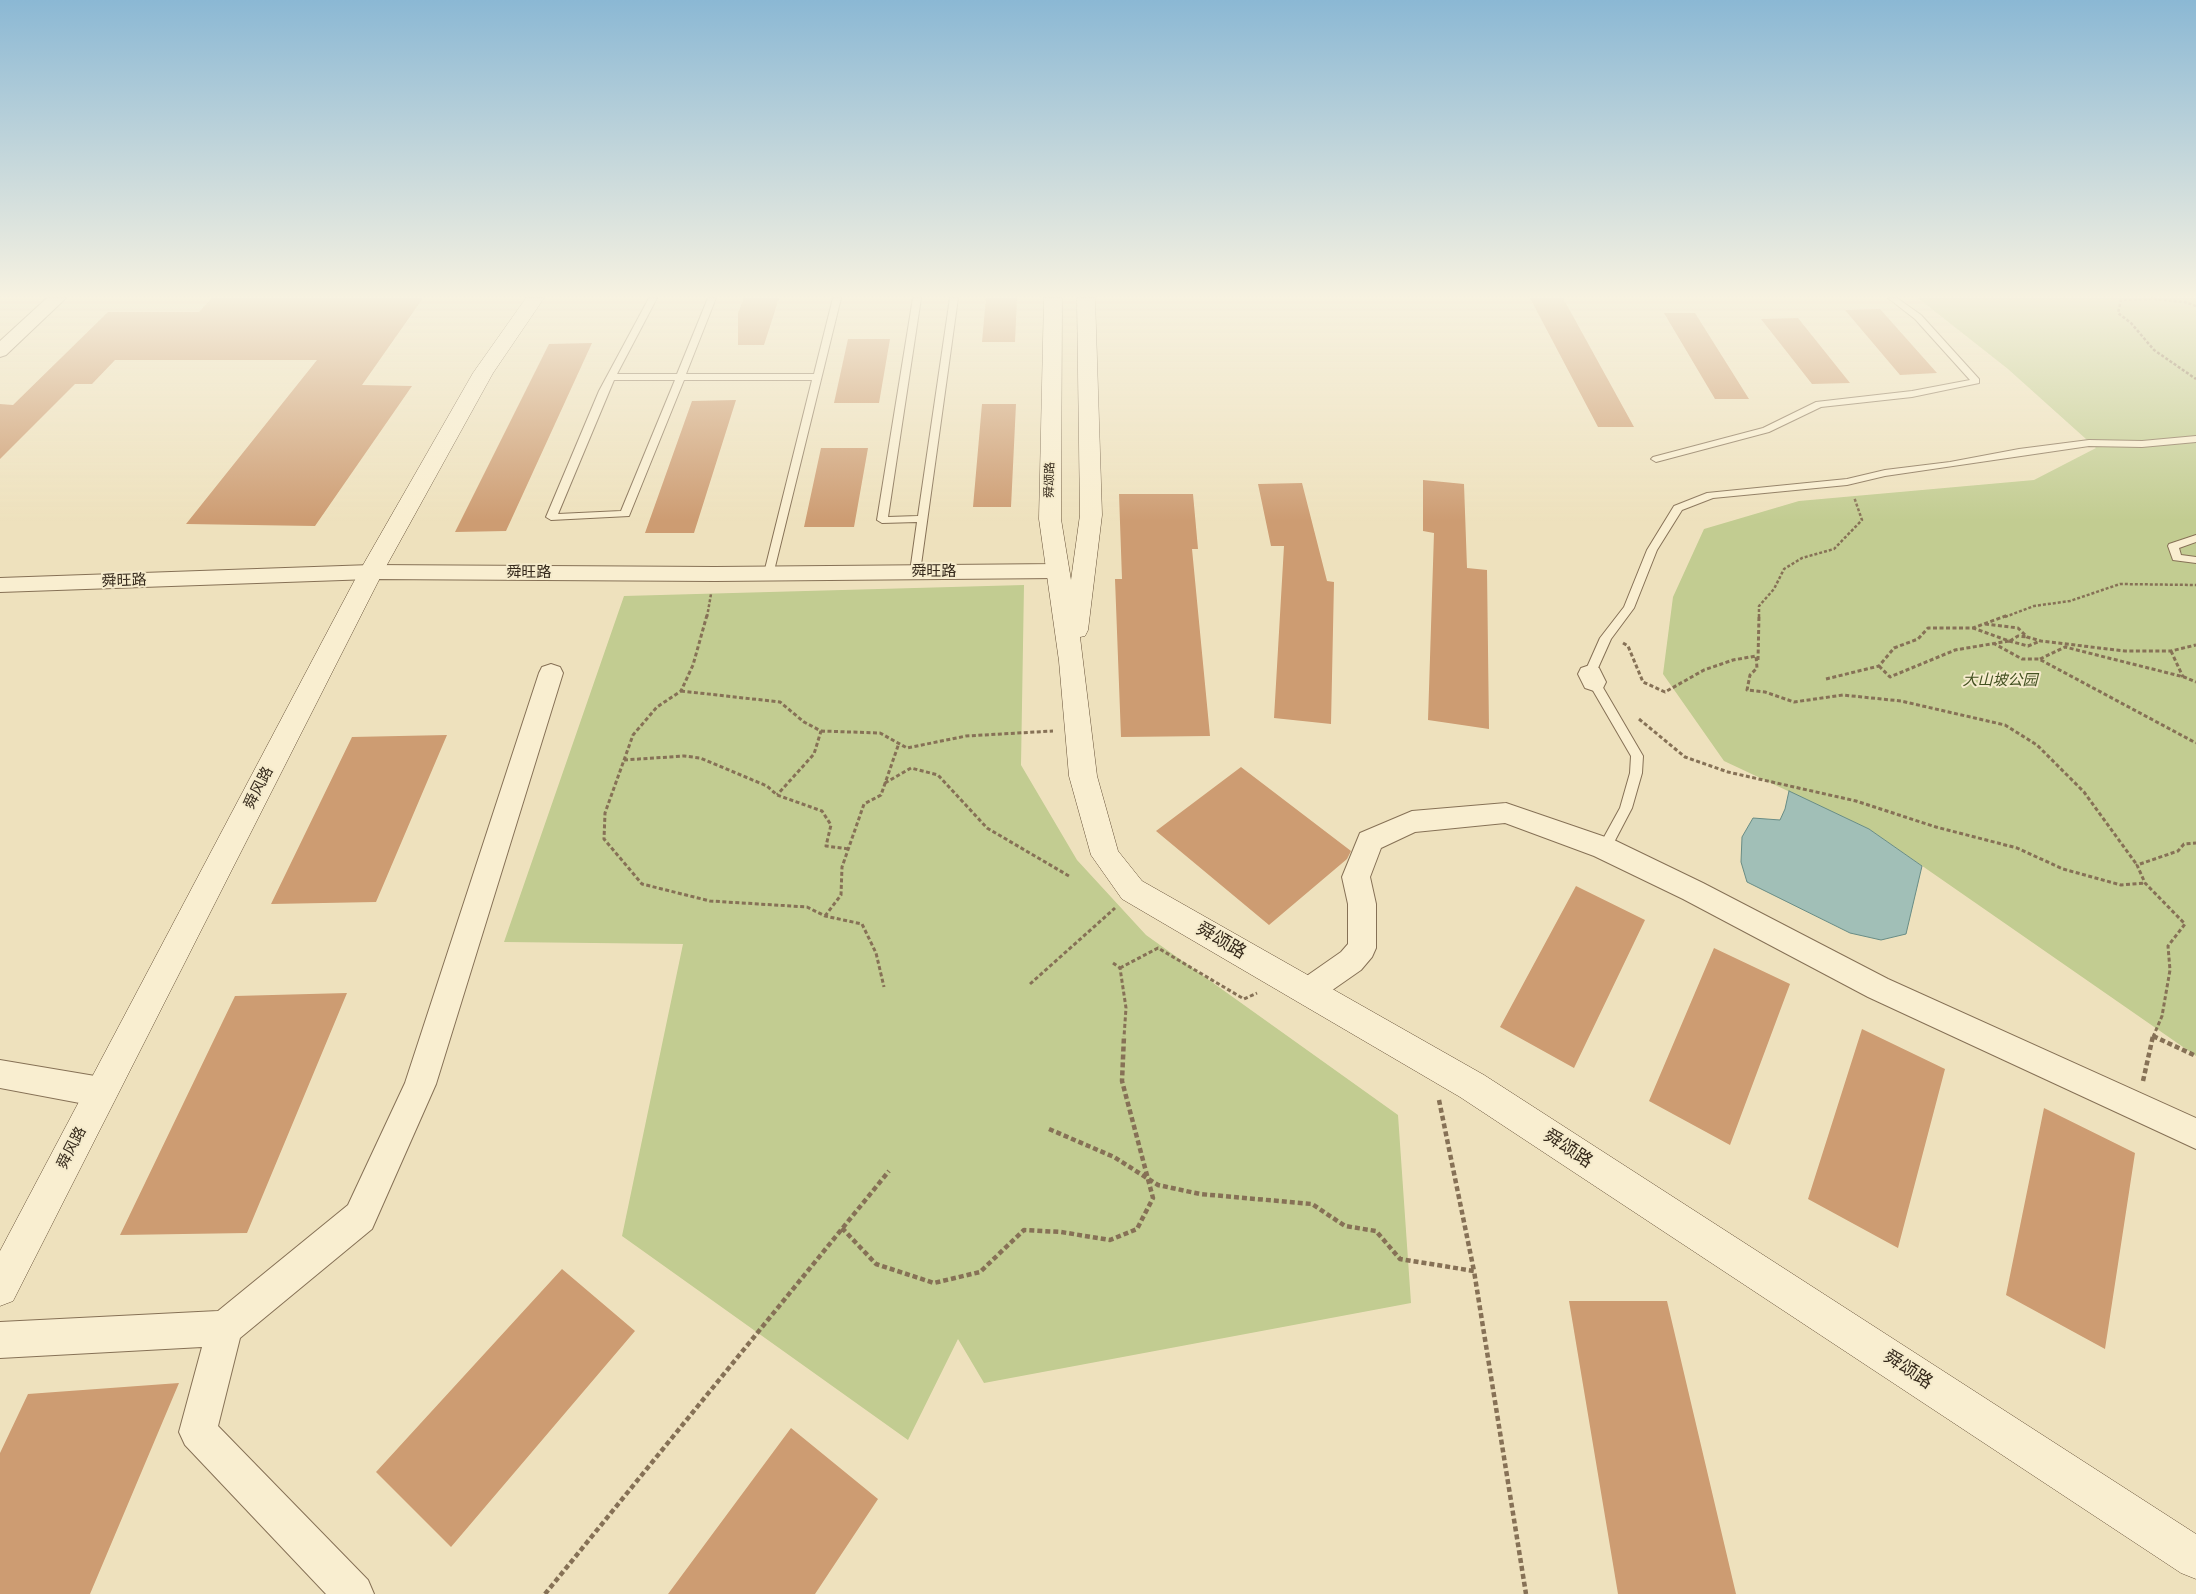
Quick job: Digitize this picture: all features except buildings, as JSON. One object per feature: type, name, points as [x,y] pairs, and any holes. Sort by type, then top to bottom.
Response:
[{"type":"street","name":"舜风路","points":[[0,1288],[371,572],[484,372]]},
{"type":"street","name":"舜颂路","points":[[1051,372],[1050,520],[1072,661],[1083,776],[1106,855],[1132,890],[1472,1086],[2196,1558]]},
{"type":"street","name":"舜颂路","points":[[1072,661],[1091,514],[1088,372]]},
{"type":"street","name":"舜旺路","points":[[0,585],[371,572],[715,574],[1058,571]]},
{"type":"street","points":[[354,1594],[198,1432],[225,1328],[360,1217],[420,1084],[551,673]]},
{"type":"street","points":[[1297,985],[1351,961],[1362,948],[1362,904],[1356,877],[1370,841],[1412,822],[1465,818],[1506,812],[1604,848],[1693,891],[1878,988],[2196,1134]]},
{"type":"street","points":[[0,1074],[101,1092]]},
{"type":"street","points":[[0,1340],[225,1328]]},
{"type":"lane","points":[[614,372],[551,517],[624,514],[683,372]]},
{"type":"lane","points":[[769,573],[818,372]]},
{"type":"lane","points":[[905,372],[882,520],[922,519]]},
{"type":"lane","points":[[914,572],[943,372]]},
{"type":"lane","points":[[1656,460],[1766,430],[1819,404],[1912,394],[1976,381],[1968,372]]},
{"type":"lane","points":[[612,377],[817,377]]},
{"type":"lane","points":[[1604,848],[1626,808],[1636,773],[1637,756],[1592,678],[1605,640],[1612,628],[1630,608],[1652,550],[1678,508],[1711,495],[1847,482],[1885,473],[1950,465],[2019,452],[2089,443],[2142,444],[2196,439]]},
{"type":"lane","points":[[2196,538],[2174,546],[2177,558],[2196,560]]},
{"type":"path","points":[[2185,372],[2196,379]]},
{"type":"path","points":[[1847,482],[1862,520],[1834,548],[1802,558],[1784,570],[1774,589],[1759,606],[1757,668],[1750,675],[1748,690],[1765,692],[1794,702],[1843,695],[1891,700],[2005,725],[2037,745],[2084,792],[2137,865],[2146,883],[2185,924],[2168,946],[2170,970],[2162,1016],[2153,1036],[2139,1107]]},
{"type":"path","points":[[715,574],[706,624],[693,664],[681,691],[657,707],[633,735],[605,814],[604,839],[642,884],[710,901],[807,907],[825,916],[862,924],[876,953],[884,987]]},
{"type":"path","points":[[1973,628],[2034,606],[2070,601],[2120,584],[2196,585]]},
{"type":"path","points":[[1983,624],[2018,628],[2027,637]]},
{"type":"path","points":[[1826,679],[1879,666],[1894,648],[1918,639],[1928,628],[1973,628],[2028,646],[2041,641],[2125,651],[2171,651],[2196,645]]},
{"type":"path","points":[[1879,666],[1890,677],[1956,650],[2009,641],[2018,636],[2184,677],[2196,682]]},
{"type":"path","points":[[1605,640],[1618,640],[1628,646],[1643,682],[1665,692],[1704,670],[1733,660],[1756,656],[1757,668]]},
{"type":"path","points":[[1993,643],[2022,659],[2039,659],[2060,651],[2065,647]]},
{"type":"path","points":[[2171,651],[2184,677]]},
{"type":"path","points":[[2039,659],[2196,742]]},
{"type":"path","points":[[681,691],[780,702],[804,722],[821,731],[880,733],[907,748],[966,736],[1078,730]]},
{"type":"path","points":[[1636,716],[1685,758],[1728,772],[1856,801],[1936,828],[2017,848],[2063,869],[2121,885],[2146,883]]},
{"type":"path","points":[[777,795],[814,754],[821,731]]},
{"type":"path","points":[[825,916],[841,895],[842,867],[864,804],[881,795],[899,743]]},
{"type":"path","points":[[624,760],[684,756],[700,758],[767,786],[777,795],[822,811],[831,825],[826,846],[849,849]]},
{"type":"path","points":[[885,783],[911,768],[938,776],[987,828],[1069,876]]},
{"type":"path","points":[[2137,865],[2178,851],[2184,844],[2196,843]]},
{"type":"path","points":[[1030,984],[1132,890]]},
{"type":"path","points":[[1120,968],[1158,948],[1244,999],[1297,985]]},
{"type":"path","points":[[842,1228],[876,1264],[934,1283],[980,1272],[1024,1230],[1062,1232],[1110,1240],[1137,1229],[1153,1198],[1122,1081],[1126,1008],[1120,968],[1113,963]]},
{"type":"path","points":[[2153,1036],[2196,1056]]},
{"type":"path","points":[[1432,1063],[1474,1271],[1526,1594]]},
{"type":"path","points":[[1049,1129],[1114,1157],[1158,1185],[1200,1194],[1312,1204],[1345,1226],[1376,1231],[1400,1259],[1474,1271]]},
{"type":"path","points":[[544,1594],[888,1171]]},
{"type":"green space","name":"大山坡公园","points":[[2012,372],[2196,372],[2196,1056],[1869,829],[1724,761],[1663,674],[1673,597],[1704,529],[1799,501],[2034,480],[2096,448]]},
{"type":"green space","points":[[1024,585],[1021,765],[1077,860],[1146,935],[1398,1115],[1411,1303],[984,1383],[958,1339],[908,1440],[622,1236],[683,944],[504,942],[624,596]]},
{"type":"water","points":[[1789,791],[1869,829],[1922,866],[1906,934],[1881,940],[1850,933],[1747,882],[1741,862],[1742,837],[1753,818],[1780,820],[1785,809]]}]
